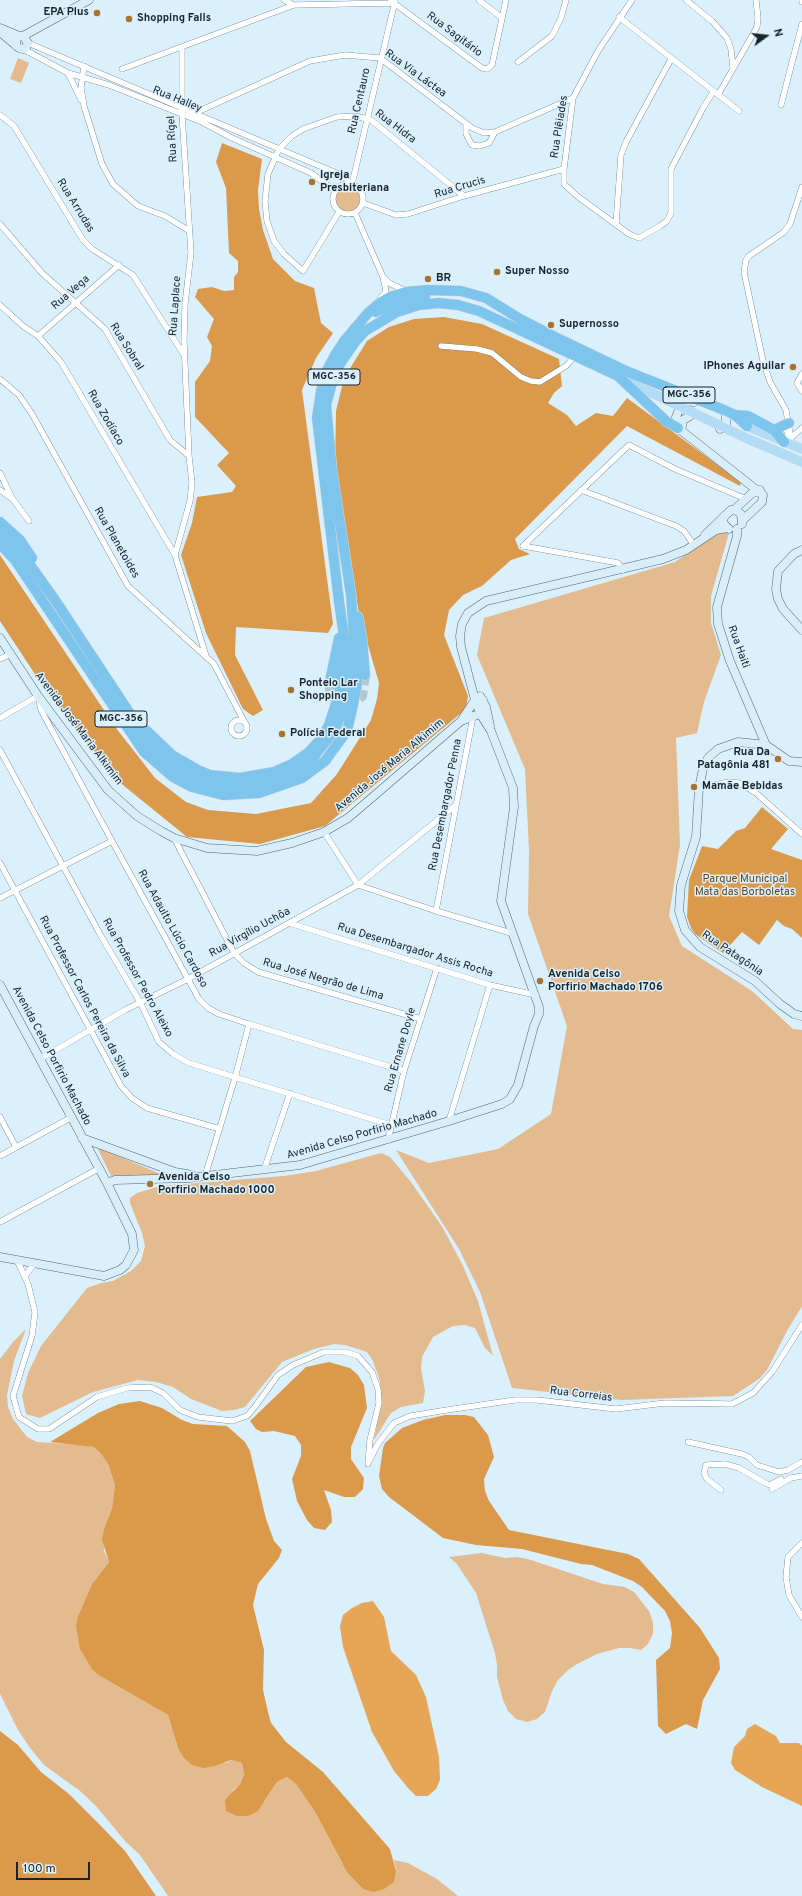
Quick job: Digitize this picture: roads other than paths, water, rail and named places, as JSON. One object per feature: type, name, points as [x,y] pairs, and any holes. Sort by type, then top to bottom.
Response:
[{"type":"highway","points":[[356,328],[373,309],[390,297],[408,292],[445,289],[461,291],[486,298],[520,319]]},
{"type":"highway","name":"MGC-356","points":[[0,531],[23,555],[55,600],[152,747],[178,770],[194,778],[225,786],[244,787],[258,785],[295,771],[312,759],[335,730],[344,706],[348,685],[348,666],[317,418],[321,391],[326,372],[345,340],[356,328],[376,313],[393,304],[416,298],[438,296],[460,298],[520,319],[622,374]]},
{"type":"highway","name":"MGC-356","points":[[0,544],[15,560],[144,752],[179,780],[206,792],[223,795],[259,793],[302,778],[325,761],[347,731],[356,684],[356,662],[348,574],[332,471],[326,406],[328,393],[340,364],[355,342],[365,331],[397,312],[420,305],[438,303],[458,305],[479,311],[575,356],[622,374],[692,396],[747,426]]},
{"type":"highway","points":[[622,374],[667,422],[680,430]]},
{"type":"highway","points":[[730,416],[753,418],[774,430],[789,442]]},
{"type":"highway","points":[[774,430],[789,424]]},
{"type":"highway","points":[[0,522],[20,540],[29,552],[55,600]]},
{"type":"highway","points":[[348,574],[362,640],[365,675]]},
{"type":"highway","points":[[125,707],[172,754],[198,770],[225,778],[240,778],[274,772],[292,764],[309,752],[321,739],[329,725],[339,694],[341,675],[339,600]]},
{"type":"highway","points":[[330,681],[339,638]]},
{"type":"main road","name":"MGC-356","points":[[622,374],[680,408],[722,428],[802,462]]},
{"type":"main road","name":"MGC-356","points":[[747,426],[789,442],[802,450]]},
{"type":"street","points":[[22,42],[90,0]]},
{"type":"street","points":[[284,0],[294,5]]},
{"type":"street","points":[[479,0],[502,18],[506,0]]},
{"type":"street","points":[[518,62],[552,36],[561,18],[566,0]]},
{"type":"street","name":"Rua Plêiades","points":[[632,0],[598,50],[573,98],[564,169],[564,184],[577,196],[630,234],[639,238],[667,221],[671,213],[671,168],[703,108],[716,93]]},
{"type":"street","points":[[686,0],[712,21],[727,38],[731,49],[733,69]]},
{"type":"street","points":[[716,93],[733,69],[757,27],[758,18],[756,0]]},
{"type":"street","points":[[122,69],[182,48],[294,5],[393,1]]},
{"type":"street","name":"Rua Sagitário","points":[[393,1],[482,68],[487,69],[492,66],[502,18]]},
{"type":"street","name":"Rua Centauro","points":[[350,184],[367,118],[393,1]]},
{"type":"street","points":[[619,17],[739,111]]},
{"type":"street","points":[[781,104],[802,24]]},
{"type":"street","name":"Rua Halley","points":[[0,28],[68,73],[109,85],[182,114],[320,179],[335,191]]},
{"type":"street","name":"Rua Halley","points":[[0,32],[326,168],[341,175],[347,179],[350,184]]},
{"type":"street","name":"Rua Rígel","points":[[182,48],[182,114],[188,230]]},
{"type":"street","name":"Rua Via Láctea","points":[[195,113],[310,61],[339,55],[380,58],[466,124],[484,132],[495,132]]},
{"type":"street","points":[[616,224],[621,155],[626,142],[671,59]]},
{"type":"street","points":[[84,66],[81,88],[84,106],[102,164],[113,184],[138,206],[165,216],[188,230]]},
{"type":"street","points":[[68,73],[84,106]]},
{"type":"street","points":[[466,124],[466,134],[472,145],[480,146],[488,143],[495,132],[573,98]]},
{"type":"street","name":"Rua Arrudas","points":[[0,116],[14,126],[83,240],[92,249],[129,271],[136,279],[184,355]]},
{"type":"street","name":"Rua Hidra","points":[[339,212],[303,271],[284,254],[274,241],[267,221],[265,186],[279,149],[298,132],[318,122],[347,116],[367,118],[377,124],[464,196]]},
{"type":"street","name":"Rua Crucis","points":[[363,203],[396,215],[408,214],[464,196],[564,169]]},
{"type":"street","points":[[352,214],[363,203],[362,192],[350,184],[338,187],[335,191],[333,202],[339,212],[352,214],[358,220],[383,277],[386,291],[373,309]]},
{"type":"street","points":[[789,442],[786,429],[789,424],[782,402],[766,372],[744,272],[746,260],[784,232],[790,224],[802,187]]},
{"type":"street","name":"Rua Sobral","points":[[0,224],[42,274],[74,303],[92,316],[105,329],[170,440],[189,456]]},
{"type":"street","name":"Rua Laplace","points":[[175,555],[190,501],[192,483],[189,456],[184,355],[185,304],[191,253],[188,230]]},
{"type":"street","name":"Rua Vega","points":[[38,336],[119,265]]},
{"type":"street","points":[[383,277],[389,283],[408,292]]},
{"type":"street","name":"Rua Zodíaco","points":[[0,305],[38,336],[60,362],[175,555],[206,656]]},
{"type":"street","points":[[441,346],[477,348],[492,353],[514,373],[536,382],[540,382],[551,377],[575,356]]},
{"type":"street","name":"MGC-356","points":[[622,374],[730,416]]},
{"type":"street","points":[[802,374],[797,382],[802,391]]},
{"type":"street","name":"Rua Planetoides","points":[[0,379],[19,395],[32,414],[128,586],[214,664],[245,723]]},
{"type":"street","points":[[536,995],[511,933],[503,909],[501,896],[514,796],[511,779],[469,678],[463,658],[460,636],[462,624],[468,613],[478,605],[495,598],[623,570],[675,555],[694,545],[716,530],[727,528],[737,529],[741,526],[743,520],[763,500],[763,495],[760,490],[746,482],[680,430],[676,420],[680,408],[688,401],[694,402]]},
{"type":"street","name":"MGC-356","points":[[680,408],[690,416],[722,428]]},
{"type":"street","points":[[680,430],[683,420],[690,416]]},
{"type":"street","points":[[722,428],[730,416]]},
{"type":"street","points":[[789,424],[801,428],[789,442]]},
{"type":"street","points":[[623,570],[618,563],[523,546],[629,445],[675,469],[749,496]]},
{"type":"street","points":[[0,473],[12,498],[29,521]]},
{"type":"street","points":[[746,482],[749,496]]},
{"type":"street","points":[[0,490],[12,498]]},
{"type":"street","points":[[581,490],[676,526],[684,531],[694,545]]},
{"type":"street","points":[[702,539],[712,526],[728,511],[734,510],[749,496],[760,490]]},
{"type":"street","points":[[734,510],[741,514],[743,520]]},
{"type":"street","points":[[724,516],[723,523],[727,528]]},
{"type":"street","name":"Rua Haiti","points":[[737,529],[737,536],[717,607],[718,624],[730,661],[766,745]]},
{"type":"street","points":[[802,550],[794,554],[778,572],[776,589],[778,599],[783,609],[802,630]]},
{"type":"street","name":"Avenida José Maria Alkimim","points":[[0,638],[38,696],[108,790],[137,816],[174,838],[207,848],[257,851],[292,843],[324,832],[348,818],[461,721],[479,702]]},
{"type":"street","points":[[0,660],[11,654]]},
{"type":"street","points":[[0,718],[38,696]]},
{"type":"street","name":"Rua Adaulto Lúcio Cardoso","points":[[38,696],[41,710],[199,999],[208,1008],[219,1014],[404,1071]]},
{"type":"street","points":[[479,702],[484,712],[481,715]]},
{"type":"street","points":[[479,702],[481,715],[491,731]]},
{"type":"street","name":"Rua Desembargador Penna","points":[[436,912],[472,717],[479,702]]},
{"type":"street","name":"Avenida José Maria Alkimim","points":[[461,721],[481,715]]},
{"type":"street","name":"Rua Patagônia","points":[[802,762],[789,760],[766,745],[738,742],[718,749],[708,758],[703,769],[699,788],[696,837],[681,884],[680,911],[685,930],[700,948],[755,981],[780,1004],[794,1014],[802,1016]]},
{"type":"street","name":"Rua Professor Pedro Aleixo","points":[[0,750],[101,936],[140,1002],[159,1042],[173,1054],[189,1063],[391,1125]]},
{"type":"street","points":[[699,788],[729,782],[739,783],[756,793],[802,834]]},
{"type":"street","name":"Rua Virgílio Uchôa","points":[[40,1059],[90,1029],[140,1002],[188,979],[358,885],[456,805]]},
{"type":"street","points":[[324,832],[358,885],[436,912],[511,933]]},
{"type":"street","name":"Rua José Negrão de Lima","points":[[174,838],[234,953],[244,963],[258,972],[421,1019]]},
{"type":"street","points":[[0,898],[112,841]]},
{"type":"street","name":"Rua Professor Carlos Pereira da Silva","points":[[0,863],[121,1086],[132,1098],[147,1108],[220,1129]]},
{"type":"street","name":"Rua Desembargador Assis Rocha","points":[[289,923],[490,985],[536,995]]},
{"type":"street","name":"Rua Ernane Doyle","points":[[388,1140],[404,1071],[437,968]]},
{"type":"street","name":"Avenida Celso Porfirio Machado","points":[[0,985],[72,1117],[98,1169],[107,1183],[115,1180],[189,1178],[300,1165],[388,1140],[502,1104],[510,1099],[515,1092],[531,1039],[534,1037],[539,1007],[536,995]]},
{"type":"street","points":[[449,1121],[490,985]]},
{"type":"street","points":[[203,1176],[220,1129],[249,1024]]},
{"type":"street","points":[[264,1170],[290,1093]]},
{"type":"street","points":[[0,1117],[16,1147]]},
{"type":"street","points":[[0,1156],[72,1117]]},
{"type":"street","name":"Avenida Celso Porfirio Machado","points":[[82,1138],[175,1172],[203,1176]]},
{"type":"street","points":[[0,1222],[98,1169]]},
{"type":"street","points":[[0,1259],[17,1260],[99,1276],[112,1274],[126,1265],[134,1250],[132,1234],[107,1183]]},
{"type":"street","points":[[17,1260],[25,1276],[34,1264]]},
{"type":"street","name":"Rua Correias","points":[[25,1276],[35,1312],[32,1336],[13,1396],[18,1417],[38,1430],[49,1429],[97,1397],[127,1388],[150,1387],[163,1393],[180,1410],[198,1417],[232,1421],[247,1416],[278,1374],[293,1365],[324,1352],[345,1352],[358,1356],[372,1372],[378,1389],[379,1403],[370,1440],[368,1464],[377,1445],[394,1423],[410,1416],[432,1412],[515,1400],[537,1400],[616,1409],[665,1402],[732,1404],[753,1393],[772,1372],[802,1325]]},
{"type":"street","points":[[688,1442],[742,1454],[749,1457],[757,1465],[779,1472],[788,1470],[802,1462]]},
{"type":"street","points":[[721,1490],[707,1479],[704,1473],[706,1464],[726,1464],[739,1468],[770,1485],[802,1476]]},
{"type":"street","points":[[788,1470],[791,1478]]},
{"type":"street","points":[[779,1472],[782,1481]]},
{"type":"street","points":[[772,1489],[782,1481]]},
{"type":"street","points":[[802,1543],[788,1557],[786,1577],[790,1595],[802,1616]]},
{"type":"tunnel","points":[[330,681],[332,696],[339,701],[357,701],[362,696],[365,675]]},
{"type":"place","name":"EPA Plus","points":[[97,13]]},
{"type":"place","name":"Shopping Falls","points":[[129,19]]},
{"type":"place","name":"Igreja Presbiteriana","points":[[312,182]]},
{"type":"place","name":"Super Nosso","points":[[497,272]]},
{"type":"place","name":"BR","points":[[428,279]]},
{"type":"place","name":"Supernosso","points":[[551,325]]},
{"type":"place","name":"IPhones Aguilar","points":[[793,367]]},
{"type":"place","name":"Ponteio Lar Shopping","points":[[291,690]]},
{"type":"place","name":"Polícia Federal","points":[[282,734]]},
{"type":"place","name":"Rua Da Patagônia 481","points":[[778,759]]},
{"type":"place","name":"Mamãe Bebidas","points":[[694,787]]},
{"type":"place","name":"Avenida Celso Porfirio Machado 1706","points":[[540,981]]},
{"type":"place","name":"Avenida Celso Porfirio Machado 1000","points":[[150,1184]]},
{"type":"park label","name":"Parque Municipal Mata das Borboletas","points":[[745,886]]}]
